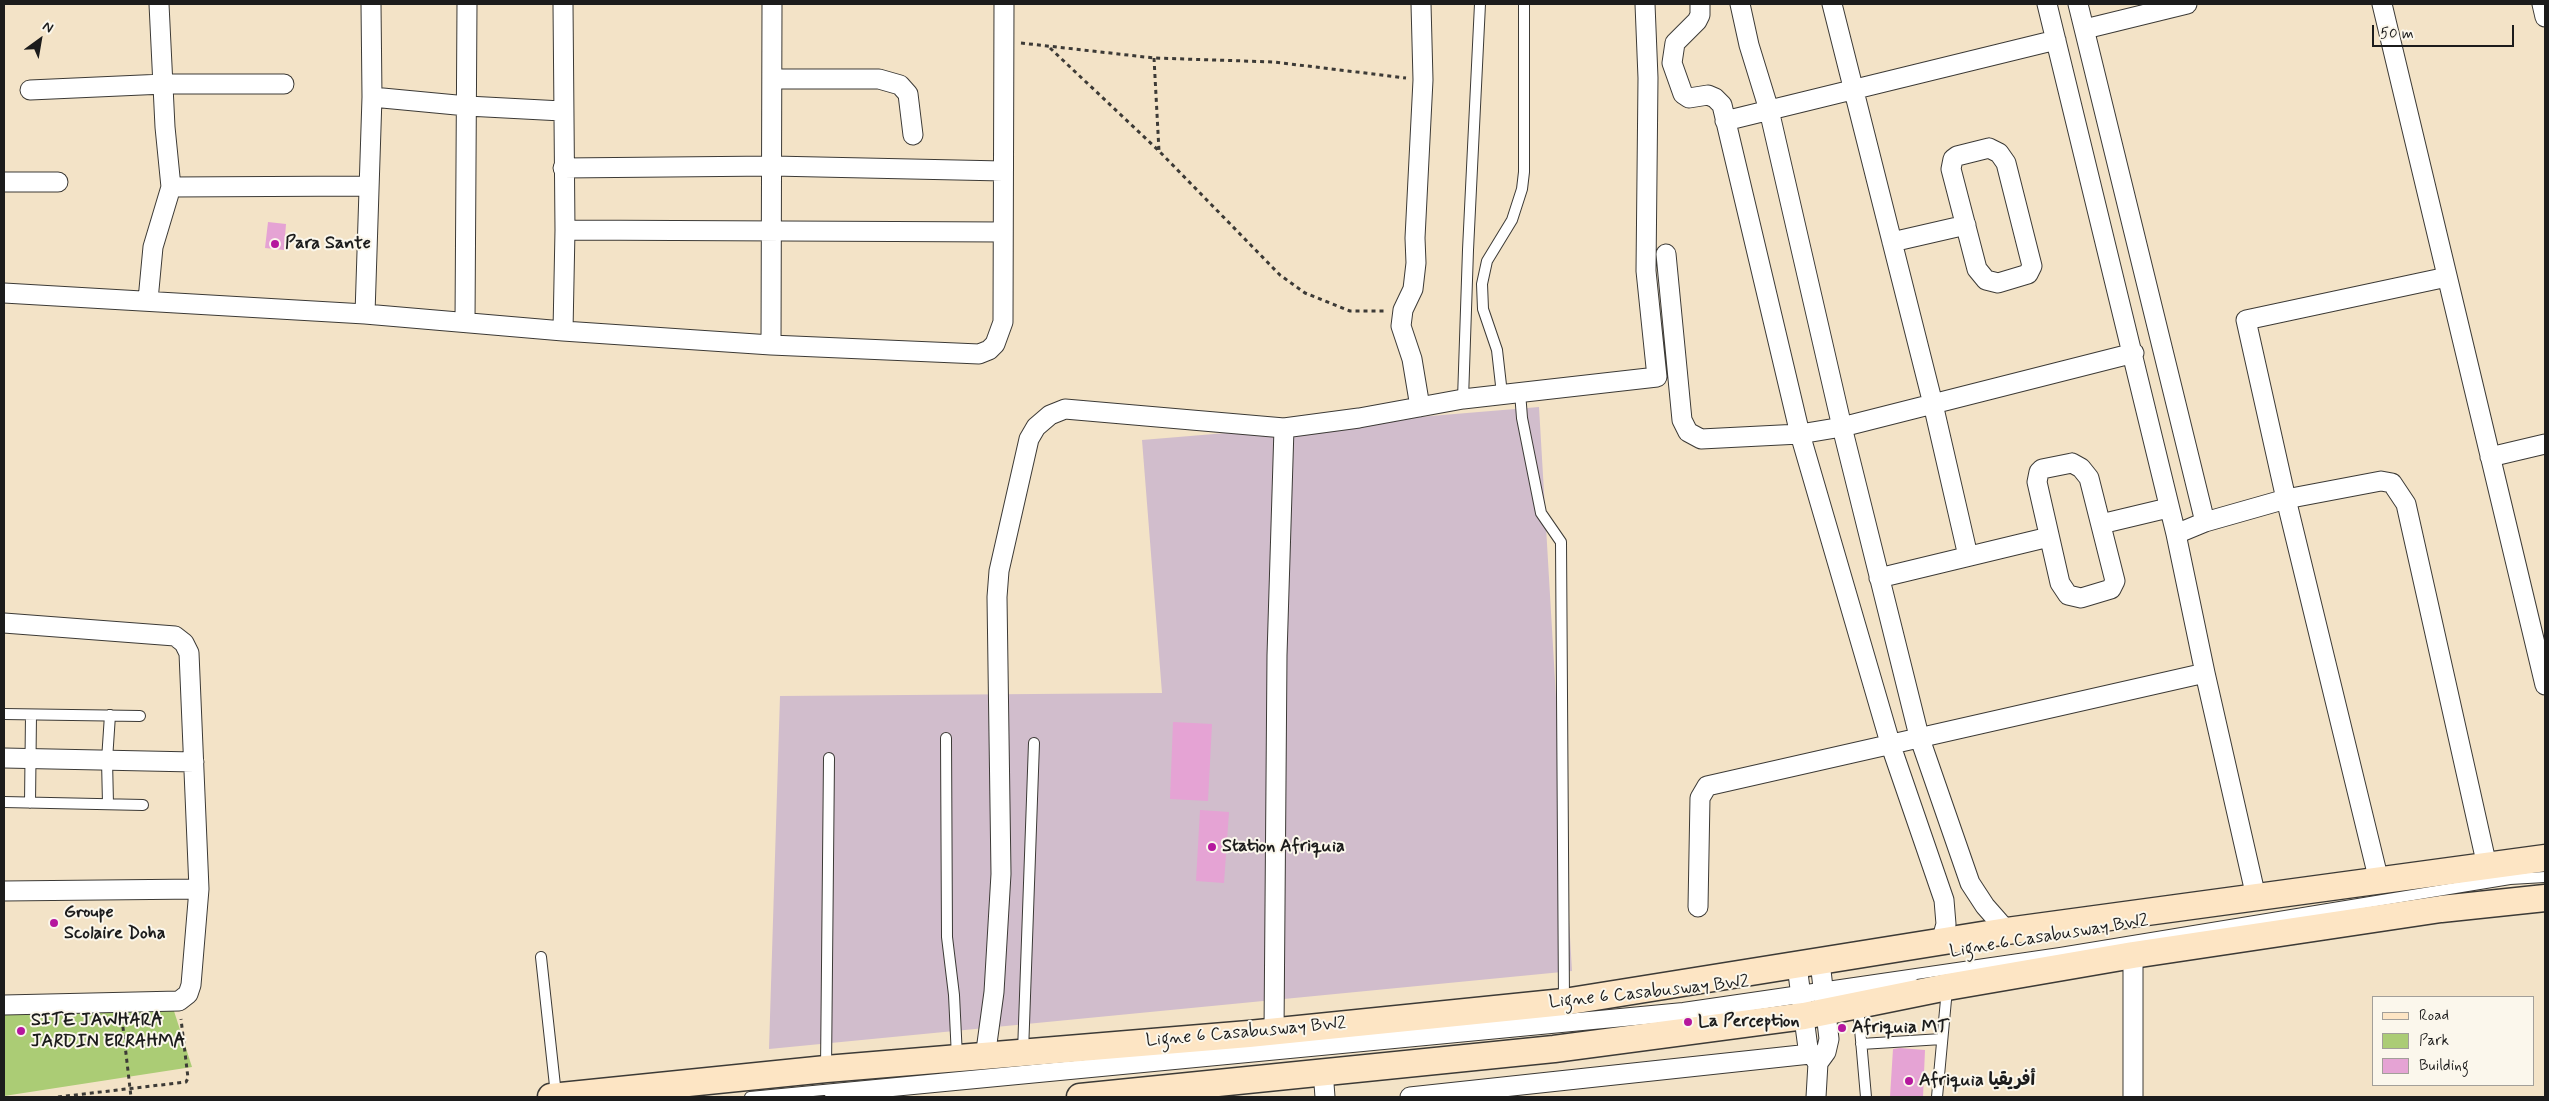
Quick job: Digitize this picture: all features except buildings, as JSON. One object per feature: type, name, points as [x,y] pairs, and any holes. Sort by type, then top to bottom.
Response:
[{"type":"main road","points":[[1080,1097],[1554,1049],[1812,991],[1941,942],[2007,931],[2545,858]]},
{"type":"main road","points":[[551,1097],[826,1069],[985,1058],[1274,1032],[1564,1002],[1812,991],[1858,1006],[1947,987],[2134,955],[2441,910],[2545,898]]},
{"type":"street","points":[[148,300],[153,247],[171,187],[165,127],[159,4]]},
{"type":"street","points":[[365,314],[372,97],[371,4]]},
{"type":"street","points":[[465,322],[467,4]]},
{"type":"street","points":[[563,4],[563,331]]},
{"type":"street","points":[[771,345],[773,231],[772,4]]},
{"type":"street","points":[[4,292],[365,314],[563,331],[771,345],[979,354],[989,350],[1000,336],[1003,322],[1004,4]]},
{"type":"street","points":[[1420,407],[1412,359],[1401,326],[1403,310],[1413,288],[1416,263],[1415,238],[1423,80],[1421,4]]},
{"type":"street","points":[[985,1058],[994,992],[1001,874],[999,571],[1029,439],[1036,427],[1050,415],[1065,409],[1284,428],[1463,399],[1657,377],[1646,271],[1648,78],[1645,4]]},
{"type":"street","points":[[1700,4],[1700,15],[1697,21],[1674,43],[1672,63],[1683,94],[1689,98],[1708,95],[1715,98],[1722,105],[1800,434],[1891,746],[1941,891],[1947,916],[1941,942]]},
{"type":"street","points":[[1740,4],[1749,45],[1769,110],[1842,426],[1919,736],[1970,883],[1984,906],[2007,931]]},
{"type":"street","points":[[1832,4],[1934,404],[1968,556]]},
{"type":"street","points":[[2047,4],[2134,353],[2256,897]]},
{"type":"street","points":[[2078,4],[2206,522]]},
{"type":"street","points":[[2085,29],[2187,4]]},
{"type":"street","points":[[2382,4],[2545,685]]},
{"type":"street","points":[[2542,4],[2545,17]]},
{"type":"street","points":[[1725,121],[2056,40]]},
{"type":"street","points":[[772,79],[879,79],[895,83],[908,94],[913,135]]},
{"type":"street","points":[[30,90],[164,84],[284,84]]},
{"type":"street","points":[[372,97],[467,106],[562,111]]},
{"type":"street","points":[[1990,148],[1998,153],[2006,163],[2032,261],[2031,271],[2024,276],[1998,283],[1986,280],[1977,269],[1966,225],[1951,164],[1953,159],[1961,154],[1990,148]]},
{"type":"street","points":[[563,168],[773,166],[1003,171]]},
{"type":"street","points":[[4,182],[58,182]]},
{"type":"street","points":[[171,187],[368,186]]},
{"type":"street","points":[[1892,242],[1966,225]]},
{"type":"street","points":[[564,230],[1003,232]]},
{"type":"street","points":[[1666,254],[1682,420],[1688,432],[1694,437],[1709,440],[1800,434],[1842,426],[2134,353]]},
{"type":"street","points":[[2379,881],[2286,499],[2246,320],[2447,277]]},
{"type":"street","points":[[1274,1032],[1277,655],[1284,428]]},
{"type":"street","points":[[2490,457],[2545,444]]},
{"type":"street","points":[[2072,463],[2081,468],[2089,478],[2115,581],[2111,589],[2090,596],[2075,598],[2063,590],[2049,537],[2036,482],[2039,472],[2046,467],[2072,463]]},
{"type":"street","points":[[2176,534],[2206,522],[2286,499],[2381,481],[2392,483],[2400,492],[2406,504],[2487,866]]},
{"type":"street","points":[[2101,524],[2168,508]]},
{"type":"street","points":[[1879,578],[2049,537]]},
{"type":"street","points":[[4,623],[176,636],[184,643],[189,653],[199,889],[191,984],[188,994],[179,1001],[4,1005]]},
{"type":"street","points":[[1698,907],[1700,798],[1706,786],[1891,746],[1919,736],[2205,672]]},
{"type":"street","points":[[4,758],[194,762]]},
{"type":"street","points":[[1941,891],[1970,883]]},
{"type":"street","points":[[4,891],[199,889]]},
{"type":"street","points":[[2133,1097],[2134,955]]},
{"type":"street","points":[[1812,991],[1816,1097]]},
{"type":"street","points":[[1410,1097],[1493,1093],[1814,1058]]},
{"type":"street","points":[[1323,1071],[1325,1097]]},
{"type":"lane","points":[[1463,399],[1480,4]]},
{"type":"lane","points":[[1524,4],[1524,172],[1522,189],[1512,220],[1487,261],[1482,284],[1484,309],[1496,350],[1522,418],[1541,513],[1561,542],[1564,1002]]},
{"type":"lane","points":[[4,714],[140,716]]},
{"type":"lane","points":[[30,803],[31,715]]},
{"type":"lane","points":[[108,804],[107,760],[110,715]]},
{"type":"lane","points":[[946,738],[947,937],[954,995],[957,1060]]},
{"type":"lane","points":[[1023,1054],[1034,743]]},
{"type":"lane","points":[[826,1069],[829,758]]},
{"type":"lane","points":[[4,802],[143,805]]},
{"type":"lane","name":"Ligne 6 Casabusway BW2","points":[[830,1097],[1687,1014],[1812,991],[2501,881],[2545,877]]},
{"type":"lane","name":"Ligne 6 Casabusway BW2","points":[[750,1097],[1674,1009],[2070,958],[2510,889],[2545,886]]},
{"type":"lane","points":[[541,957],[556,1097]]},
{"type":"lane","points":[[1937,1097],[1947,987]]},
{"type":"lane","points":[[1858,1006],[1866,1097]]},
{"type":"lane","points":[[1861,1044],[1942,1039]]},
{"type":"path","points":[[1004,40],[1050,48],[1154,58],[1274,62],[1423,80]]},
{"type":"path","points":[[1050,48],[1159,151],[1280,275],[1305,293],[1350,311],[1403,310]]},
{"type":"path","points":[[1154,58],[1159,151]]},
{"type":"path","points":[[120,1001],[131,1097]]},
{"type":"path","points":[[58,1097],[186,1082],[188,1078],[179,1001]]},
{"type":"shaded area","points":[[1539,407],[1572,971],[769,1049],[780,696],[1162,693],[1142,440]]},
{"type":"green space","points":[[173,1008],[192,1067],[4,1096],[4,1010]]},
{"type":"place","name":"Para Sante","points":[[275,244]]},
{"type":"place","name":"Station Afriquia","points":[[1212,847]]},
{"type":"place","name":"Groupe Scolaire Doha","points":[[54,923]]},
{"type":"place","name":"La Perception","points":[[1688,1022]]},
{"type":"place","name":"Afriquia MT","points":[[1842,1028]]},
{"type":"place","name":"SITE JAWHARA JARDIN ERRAHMA","points":[[21,1031]]},
{"type":"place","name":"Afriquia أفريقيا","points":[[1909,1081]]}]
